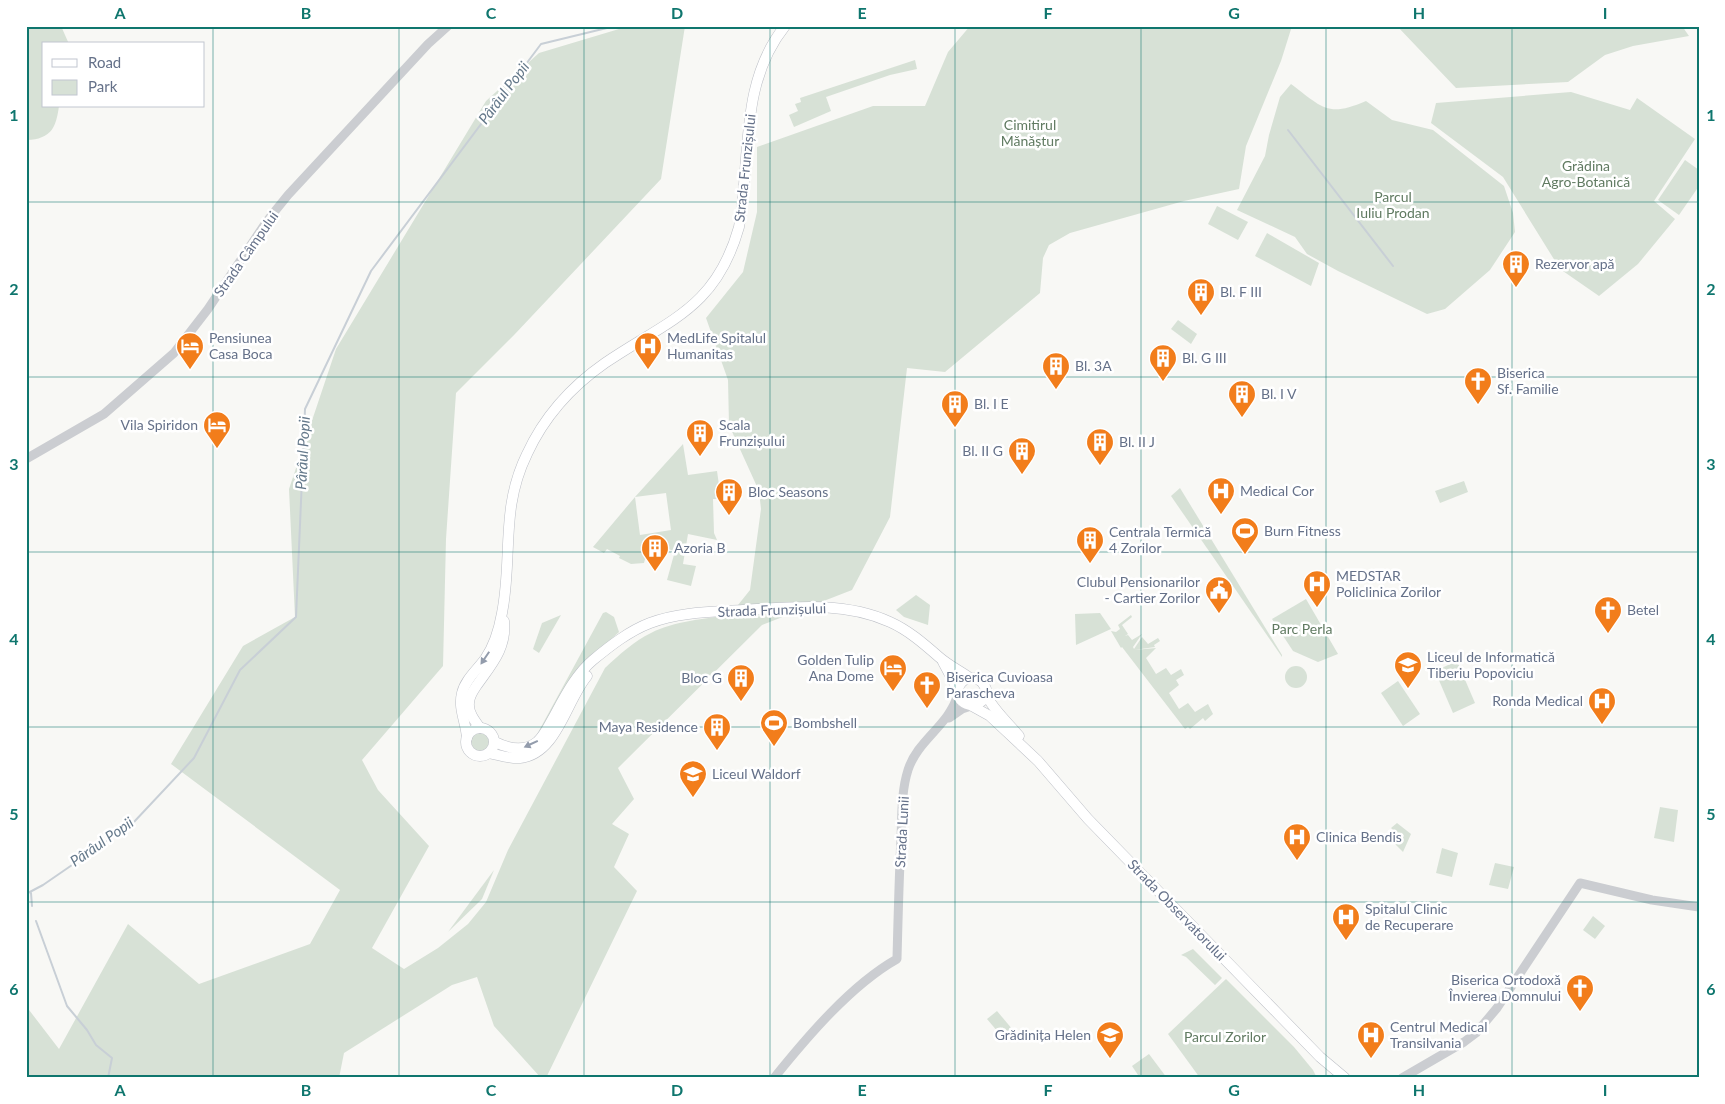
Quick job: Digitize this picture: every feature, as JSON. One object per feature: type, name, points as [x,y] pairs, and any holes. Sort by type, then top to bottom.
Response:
[{"type":"main road","name":"Strada Frunzișului","points":[[785,26],[770,49],[753,93],[739,227],[730,255],[713,284],[696,302],[670,323],[606,362],[588,376],[560,403],[536,437],[520,470],[512,497],[508,524],[503,613],[505,630],[501,651],[474,690],[469,701],[470,713],[480,728],[491,732],[495,742],[505,747],[514,749],[537,742],[544,734],[561,702],[577,678],[592,660],[639,628],[676,616],[707,612],[817,607],[861,612],[888,621],[904,629],[970,678]]},
{"type":"main road","name":"Strada Frunzișului","points":[[503,613],[493,646],[486,658],[467,681],[462,691],[460,706],[467,738],[467,747],[472,753],[479,756],[489,754],[518,758],[533,754],[544,747],[554,735],[584,680],[604,653]]},
{"type":"main road","name":"Strada Frunzișului","points":[[938,656],[948,669],[958,692]]},
{"type":"main road","points":[[970,678],[980,680],[985,686],[986,692],[982,701],[971,706],[962,701],[958,692],[963,681],[970,678]]},
{"type":"main road","name":"Strada Observatorului","points":[[986,692],[993,706],[1032,750],[1038,760]]},
{"type":"main road","name":"Strada Observatorului","points":[[971,706],[990,716],[1038,760],[1088,818],[1320,1057],[1345,1078]]},
{"type":"main road","points":[[467,738],[472,730],[480,728]]},
{"type":"main road","points":[[489,754],[495,742]]},
{"type":"main road","name":"Strada Observatorului","points":[[1320,1057],[1332,1078]]},
{"type":"street","name":"Strada Câmpului","points":[[26,459],[104,414],[174,353],[188,336],[267,221],[288,195],[428,44],[448,26]]},
{"type":"street","name":"Strada Lunii","points":[[946,720],[958,692]]},
{"type":"street","name":"Strada Lunii","points":[[774,1078],[834,1010],[887,964],[897,958],[902,824],[908,771],[914,757],[924,743],[946,720],[962,709],[971,706]]},
{"type":"street","points":[[1402,1078],[1476,1033],[1497,1008],[1580,883],[1652,900],[1699,907]]},
{"type":"green space","points":[[26,26],[61,26],[68,42],[42,42],[42,108],[59,108],[58,114],[54,126],[47,135],[27,140]]},
{"type":"green space","name":"Cimitirul Mănăștur","points":[[629,26],[685,26],[661,179],[515,334],[456,393],[446,539],[443,666],[362,760],[378,790],[429,846],[372,948],[404,969],[438,948],[468,924],[486,902],[508,850],[605,668],[633,644],[660,629],[690,621],[730,615],[750,590],[761,509],[759,491],[729,425],[728,380],[706,318],[743,272],[757,212],[757,147],[873,106],[925,106],[948,52],[970,26],[1292,26],[1281,61],[1246,146],[1239,189],[1184,201],[1070,233],[1049,245],[1043,258],[1040,293],[945,372],[907,368],[890,517],[852,590],[762,625],[618,768],[634,799],[612,824],[629,834],[614,867],[637,891],[546,1078],[541,1078],[494,1026],[477,977],[452,985],[344,1053],[339,1078],[26,1078],[26,1006],[59,1049],[128,924],[199,984],[310,944],[340,890],[171,764],[243,646],[295,617],[289,489],[336,349],[486,101],[539,53]]},
{"type":"green space","points":[[1397,26],[1682,26],[1689,36],[1633,46],[1605,55],[1568,82],[1456,88]]},
{"type":"green space","points":[[915,60],[917,69],[890,75],[826,97],[831,111],[794,127],[789,115],[798,111],[795,104],[801,102],[800,98]]},
{"type":"green space","name":"Parcul Iuliu Prodan","points":[[1291,84],[1325,108],[1342,109],[1366,101],[1392,120],[1433,130],[1504,186],[1513,213],[1515,232],[1490,270],[1445,309],[1427,314],[1338,271],[1307,254],[1295,237],[1237,210],[1265,156],[1280,97]]},
{"type":"green space","name":"Grădina Agro-Botanică","points":[[1571,92],[1630,110],[1637,98],[1695,139],[1654,201],[1675,219],[1638,264],[1599,296],[1560,269],[1503,177],[1431,123],[1436,103]]},
{"type":"green space","points":[[1685,160],[1699,170],[1699,186],[1679,215],[1658,200]]},
{"type":"green space","points":[[1217,206],[1248,222],[1238,240],[1208,224]]},
{"type":"green space","points":[[1267,233],[1319,263],[1311,286],[1255,256]]},
{"type":"green space","points":[[1178,320],[1197,334],[1191,344],[1171,329]]},
{"type":"green space","points":[[683,444],[688,475],[717,471],[721,499],[713,499],[714,533],[717,540],[688,534],[683,564],[696,566],[691,586],[667,580],[675,551],[649,544],[644,563],[631,564],[607,549],[604,553],[593,547],[635,497]],"holes":[[[666,493],[671,530],[640,535],[635,497]]]},
{"type":"green space","points":[[1464,481],[1468,492],[1440,503],[1435,491]]},
{"type":"green space","points":[[1180,488],[1282,655],[1282,657],[1171,496]]},
{"type":"green space","points":[[916,595],[930,605],[928,625],[904,617],[896,610]]},
{"type":"green space","name":"Parc Perla","points":[[1306,599],[1338,654],[1318,662],[1293,651],[1272,619]]},
{"type":"green space","points":[[606,612],[614,617],[619,632],[585,663],[537,738],[535,738],[603,613]]},
{"type":"green space","points":[[1100,613],[1111,629],[1076,645],[1075,614]]},
{"type":"green space","points":[[561,615],[539,653],[533,649],[542,623]]},
{"type":"green space","points":[[1131,615],[1132,617],[1122,625],[1128,634],[1125,636],[1128,635],[1132,640],[1142,634],[1133,647],[1134,649],[1142,637],[1148,644],[1158,638],[1160,641],[1154,645],[1155,647],[1134,650],[1156,648],[1146,658],[1156,674],[1166,668],[1171,675],[1181,669],[1184,675],[1176,680],[1179,685],[1169,693],[1179,709],[1188,703],[1195,712],[1208,704],[1213,714],[1205,721],[1203,718],[1190,729],[1188,727],[1185,729],[1121,648],[1111,631],[1116,632],[1120,629],[1118,625]]},
{"type":"green space","points":[[1457,661],[1475,703],[1453,713],[1435,671]]},
{"type":"green space","points":[[1296,666],[1304,669],[1307,677],[1304,685],[1296,688],[1288,685],[1285,677],[1288,669]]},
{"type":"green space","points":[[1398,681],[1420,714],[1403,726],[1381,693]]},
{"type":"green space","points":[[480,733],[486,736],[489,742],[486,748],[480,751],[474,748],[471,742],[474,736]]},
{"type":"green space","points":[[1660,807],[1678,810],[1674,842],[1654,838]]},
{"type":"green space","points":[[1397,823],[1411,834],[1403,852],[1395,844],[1400,836],[1391,828]]},
{"type":"green space","points":[[1442,848],[1458,853],[1452,877],[1436,873]]},
{"type":"green space","points":[[1495,863],[1514,867],[1508,889],[1489,885]]},
{"type":"green space","points":[[494,870],[482,899],[448,932]]},
{"type":"green space","points":[[1593,916],[1605,926],[1595,939],[1583,930]]},
{"type":"green space","points":[[1193,949],[1222,978],[1215,985],[1186,957],[1181,955]]},
{"type":"green space","name":"Parcul Zorilor","points":[[1226,979],[1294,1047],[1316,1076],[1313,1078],[1200,1078],[1168,1034]]},
{"type":"green space","points":[[997,1011],[1013,1030],[1003,1038],[987,1019]]},
{"type":"green space","points":[[1149,1054],[1167,1078],[1140,1078],[1132,1066]]},
{"type":"waterway","name":"Pârâul Popii","points":[[26,894],[43,885],[133,823],[194,758],[240,670],[296,617],[305,409],[371,271],[541,44],[615,26]]},
{"type":"waterway","points":[[1288,130],[1393,266]]},
{"type":"waterway","points":[[31,893],[32,906]]},
{"type":"waterway","points":[[36,921],[67,1006],[87,1030],[96,1045],[112,1058],[108,1078]]},
{"type":"place","name":"Rezervor apă","points":[[1516,288]]},
{"type":"place","name":"Bl. F III","points":[[1201,316]]},
{"type":"place","name":"Pensiunea Casa Boca","points":[[190,370]]},
{"type":"place","name":"MedLife Spitalul Humanitas","points":[[648,370]]},
{"type":"place","name":"Bl. G III","points":[[1163,382]]},
{"type":"place","name":"Bl. 3A","points":[[1056,390]]},
{"type":"place","name":"Biserica Sf. Familie","points":[[1478,405]]},
{"type":"place","name":"Bl. I V","points":[[1242,418]]},
{"type":"place","name":"Bl. I E","points":[[955,428]]},
{"type":"place","name":"Vila Spiridon","points":[[217,449]]},
{"type":"place","name":"Scala Frunzișului","points":[[700,457]]},
{"type":"place","name":"Bl. II J","points":[[1100,466]]},
{"type":"place","name":"Bl. II G","points":[[1022,475]]},
{"type":"place","name":"Medical Cor","points":[[1221,515]]},
{"type":"place","name":"Bloc Seasons","points":[[729,516]]},
{"type":"place","name":"Burn Fitness","points":[[1245,555]]},
{"type":"place","name":"Centrala Termică 4 Zorilor","points":[[1090,564]]},
{"type":"place","name":"Azoria B","points":[[655,572]]},
{"type":"place","name":"MEDSTAR Policlinica Zorilor","points":[[1317,608]]},
{"type":"place","name":"Clubul Pensionarilor - Cartier Zorilor","points":[[1219,614]]},
{"type":"place","name":"Betel","points":[[1608,634]]},
{"type":"place","name":"Liceul de Informatică Tiberiu Popoviciu","points":[[1408,689]]},
{"type":"place","name":"Golden Tulip Ana Dome","points":[[893,692]]},
{"type":"place","name":"Bloc G","points":[[741,702]]},
{"type":"place","name":"Biserica Cuvioasa Parascheva","points":[[927,709]]},
{"type":"place","name":"Ronda Medical","points":[[1602,725]]},
{"type":"place","name":"Bombshell","points":[[774,747]]},
{"type":"place","name":"Maya Residence","points":[[717,751]]},
{"type":"place","name":"Liceul Waldorf","points":[[693,798]]},
{"type":"place","name":"Clinica Bendis","points":[[1297,861]]},
{"type":"place","name":"Spitalul Clinic de Recuperare","points":[[1346,941]]},
{"type":"place","name":"Biserica Ortodoxă Învierea Domnului","points":[[1580,1012]]},
{"type":"place","name":"Grădinița Helen","points":[[1110,1059]]},
{"type":"place","name":"Centrul Medical Transilvania","points":[[1371,1059]]}]
